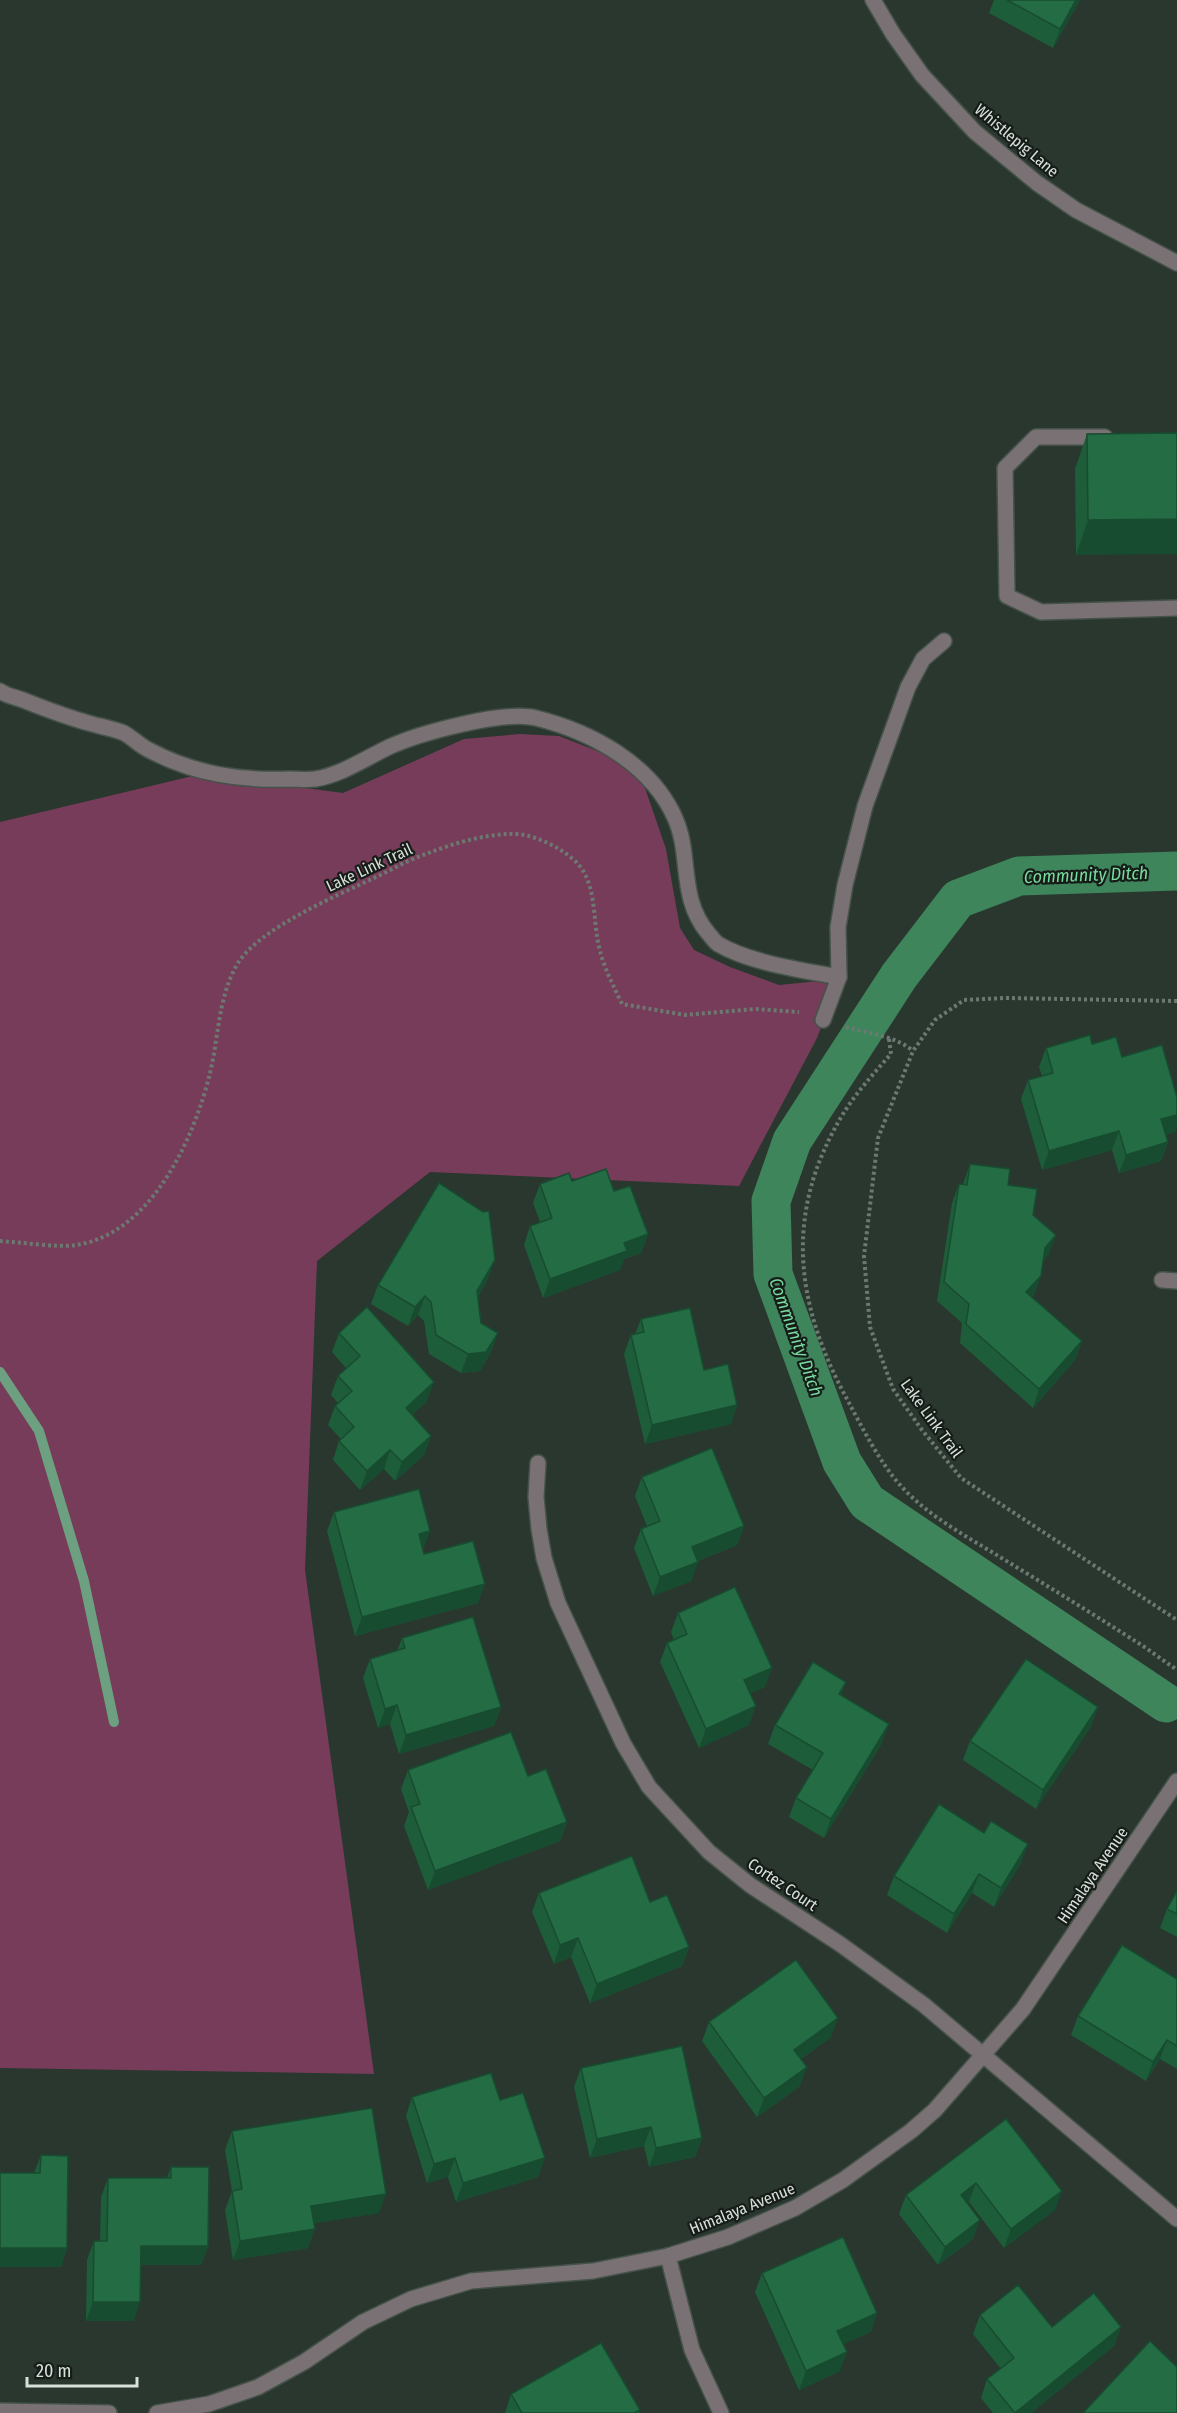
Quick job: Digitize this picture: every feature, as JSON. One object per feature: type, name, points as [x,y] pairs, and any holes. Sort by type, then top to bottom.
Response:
[{"type":"street","name":"Whistlepig Lane","points":[[873,0],[922,75],[975,132],[1037,183],[1076,210],[1177,263]]},
{"type":"street","points":[[1118,438],[1036,437],[1005,468],[1007,596],[1041,612],[1177,608]]},
{"type":"street","points":[[828,1022],[839,977],[838,927],[845,885],[865,806],[908,687],[922,659],[944,641]]},
{"type":"street","points":[[0,691],[46,709],[123,733],[148,750],[201,772],[234,779],[316,779],[340,771],[423,733],[482,722],[532,717],[561,725],[592,738],[618,754],[637,767],[653,783],[676,819],[691,902],[700,924],[717,943],[770,963],[839,977]]},
{"type":"street","name":"Cortez Court","points":[[538,1463],[536,1497],[538,1529],[558,1603],[623,1743],[649,1787],[709,1852],[750,1885],[840,1944],[924,2004],[1177,2219]]},
{"type":"street","name":"Himalaya Avenue","points":[[157,2413],[209,2404],[258,2387],[304,2362],[363,2322],[411,2299],[471,2281],[593,2271],[668,2256],[728,2237],[795,2208],[843,2180],[911,2131],[935,2110],[1023,2009],[1177,1781]]},
{"type":"street","points":[[668,2256],[692,2350],[721,2413]]},
{"type":"street","points":[[0,2411],[109,2413]]},
{"type":"path","name":"Lake Link Trail","points":[[0,1241],[75,1245],[105,1236],[133,1218],[164,1181],[197,1116],[210,1074],[224,991],[239,961],[269,932],[325,901],[426,854],[474,840],[511,833],[544,840],[578,864],[589,885],[598,942],[606,972],[622,1004],[685,1015],[756,1009],[796,1011],[828,1022]]},
{"type":"path","name":"Lake Link Trail","points":[[1177,1001],[1005,998],[964,1000],[935,1020],[913,1051],[878,1138],[864,1256],[870,1327],[893,1389],[922,1430],[961,1478],[1177,1620]]},
{"type":"path","points":[[828,1022],[907,1045],[913,1051]]},
{"type":"path","points":[[889,1039],[891,1054],[843,1113],[823,1152],[807,1197],[802,1239],[805,1284],[814,1328],[837,1382],[868,1437],[901,1486],[943,1521],[1177,1670]]},
{"type":"shaded area","points":[[520,734],[559,736],[610,756],[644,785],[666,849],[680,928],[694,950],[730,967],[779,985],[839,979],[817,1038],[739,1186],[430,1172],[317,1261],[305,1570],[374,2074],[0,2068],[0,822],[201,774],[343,793],[464,739]]},
{"type":"building","points":[[1007,0],[1076,0],[1060,29]]},
{"type":"building","points":[[1177,433],[1177,519],[1088,520],[1087,434]]},
{"type":"building","points":[[1090,1035],[1092,1044],[1116,1037],[1122,1057],[1162,1045],[1177,1097],[1177,1115],[1161,1119],[1168,1142],[1126,1155],[1119,1131],[1049,1151],[1028,1080],[1053,1073],[1046,1048]]},
{"type":"building","points":[[970,1164],[1010,1169],[1008,1185],[1037,1189],[1033,1215],[1056,1235],[1045,1248],[1041,1276],[1026,1292],[1082,1341],[1039,1389],[966,1324],[969,1304],[944,1282],[959,1184],[967,1185]]},
{"type":"building","points":[[606,1169],[614,1191],[630,1186],[648,1234],[624,1243],[627,1251],[550,1279],[530,1226],[552,1218],[540,1184],[569,1173],[572,1181]]},
{"type":"building","points":[[439,1183],[483,1212],[489,1211],[495,1260],[477,1291],[481,1323],[498,1333],[486,1352],[468,1354],[436,1335],[431,1302],[425,1296],[415,1307],[378,1285]]},
{"type":"building","points":[[367,1307],[434,1382],[406,1408],[431,1436],[402,1462],[390,1450],[367,1471],[339,1441],[354,1427],[335,1406],[352,1391],[338,1376],[360,1356],[339,1333]]},
{"type":"building","points":[[690,1308],[704,1370],[728,1364],[737,1405],[652,1425],[631,1335],[644,1332],[641,1319]]},
{"type":"building","points":[[712,1448],[744,1526],[692,1547],[698,1562],[660,1577],[641,1529],[660,1521],[642,1477]]},
{"type":"building","points":[[419,1489],[430,1531],[419,1534],[424,1554],[473,1541],[485,1584],[362,1617],[334,1512]]},
{"type":"building","points":[[735,1587],[772,1668],[744,1680],[756,1706],[706,1729],[667,1643],[687,1634],[678,1613]]},
{"type":"building","points":[[473,1617],[501,1707],[406,1735],[397,1705],[385,1709],[370,1659],[405,1648],[402,1638]]},
{"type":"building","points":[[1026,1659],[1098,1707],[1043,1790],[970,1741]]},
{"type":"building","points":[[813,1662],[846,1682],[839,1694],[889,1724],[831,1819],[796,1798],[823,1753],[775,1725]]},
{"type":"building","points":[[511,1732],[528,1776],[546,1769],[567,1822],[435,1871],[411,1807],[420,1804],[408,1770]]},
{"type":"building","points":[[939,1804],[984,1833],[991,1821],[1028,1844],[1001,1888],[979,1874],[954,1914],[894,1876]]},
{"type":"building","points":[[632,1856],[650,1902],[667,1895],[689,1947],[597,1984],[578,1938],[560,1945],[539,1893]]},
{"type":"building","points":[[1177,1891],[1177,1914],[1167,1909]]},
{"type":"building","points":[[1122,1945],[1177,1979],[1177,2046],[1167,2040],[1153,2062],[1078,2016]]},
{"type":"building","points":[[796,1960],[838,2018],[794,2050],[807,2067],[764,2098],[709,2022]]},
{"type":"building","points":[[682,2046],[702,2138],[656,2148],[651,2127],[597,2139],[581,2068]]},
{"type":"building","points":[[491,2073],[500,2100],[523,2093],[545,2158],[463,2183],[455,2158],[434,2164],[412,2097]]},
{"type":"building","points":[[372,2108],[386,2194],[311,2206],[315,2229],[240,2241],[232,2191],[242,2189],[232,2131]]},
{"type":"building","points":[[1006,2119],[1062,2191],[1011,2229],[976,2183],[961,2195],[980,2220],[945,2247],[906,2195]]},
{"type":"building","points":[[41,2155],[68,2156],[67,2248],[0,2248],[0,2173],[40,2173]]},
{"type":"building","points":[[171,2167],[209,2167],[208,2246],[141,2246],[140,2302],[93,2302],[94,2241],[107,2241],[108,2178],[171,2178]]},
{"type":"building","points":[[843,2237],[877,2313],[837,2331],[847,2352],[806,2371],[762,2273]]},
{"type":"building","points":[[1018,2285],[1052,2327],[1094,2293],[1121,2327],[1015,2413],[987,2379],[1014,2358],[980,2315]]},
{"type":"building","points":[[1150,2341],[1177,2367],[1177,2413],[1083,2413]]},
{"type":"building","points":[[601,2343],[640,2410],[634,2413],[522,2413],[511,2394]]},
{"type":"waterway","name":"Community Ditch","points":[[1166,1703],[867,1502],[842,1462],[773,1274],[771,1201],[792,1141],[899,976],[958,899],[1019,876],[1177,871]]},
{"type":"waterway","points":[[0,1372],[39,1431],[84,1581],[114,1722]]}]
